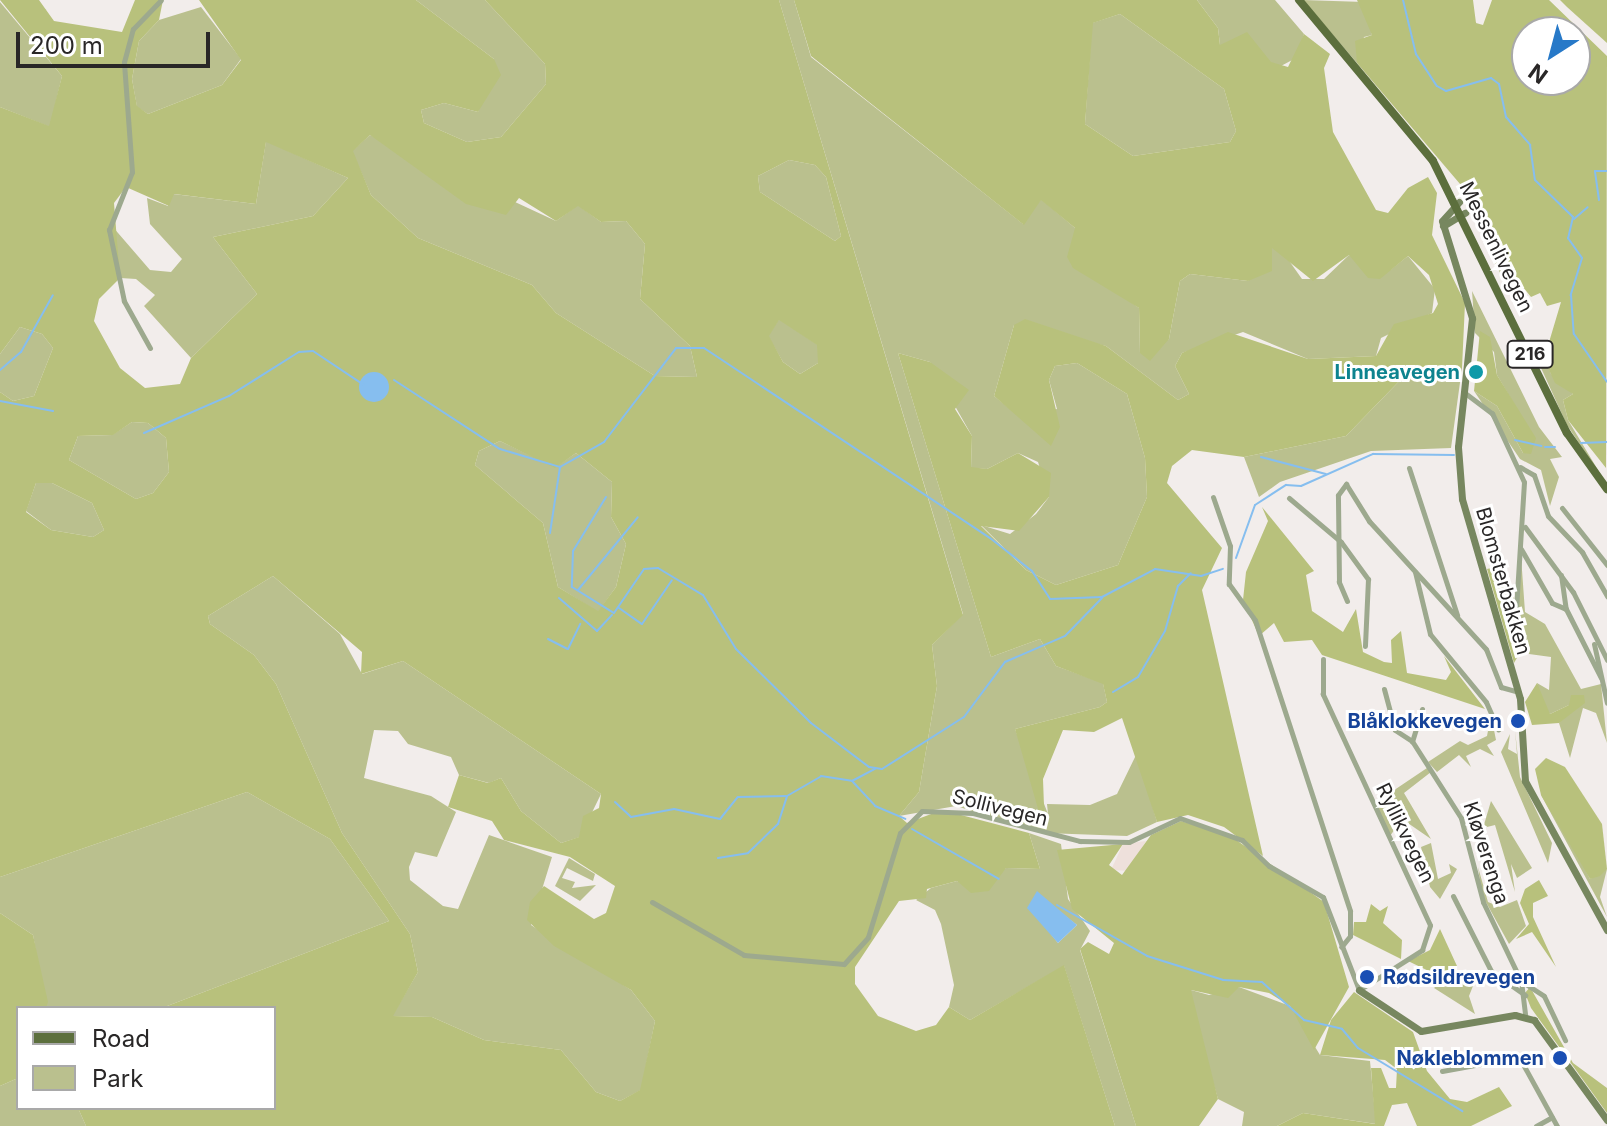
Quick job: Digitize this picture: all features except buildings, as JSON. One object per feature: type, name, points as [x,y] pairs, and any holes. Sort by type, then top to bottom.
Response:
[{"type":"main road","name":"Messenlivegen","points":[[1299,0],[1410,129],[1459,202],[1567,433],[1607,489]]},
{"type":"street","points":[[150,348],[124,301],[109,230],[132,172],[124,62],[133,29],[161,0]]},
{"type":"street","points":[[1443,226],[1444,212],[1459,202]]},
{"type":"street","points":[[1443,226],[1465,213]]},
{"type":"street","name":"Blomsterbakken","points":[[1443,226],[1471,309],[1459,484],[1519,691],[1525,781],[1607,930]]},
{"type":"street","points":[[1465,393],[1488,408],[1520,467],[1525,527],[1516,609],[1525,650]]},
{"type":"street","points":[[1520,467],[1534,475],[1548,516],[1607,596]]},
{"type":"street","points":[[1409,468],[1459,619]]},
{"type":"street","points":[[1347,601],[1339,582],[1341,542],[1338,491],[1346,484],[1415,572],[1489,654],[1501,687],[1519,691]]},
{"type":"street","points":[[1213,497],[1230,546],[1229,584],[1255,620],[1350,911],[1350,936],[1341,948],[1359,990],[1421,1031],[1525,1016],[1546,1030],[1582,1095],[1607,1120]]},
{"type":"street","points":[[1289,498],[1341,542],[1372,588],[1365,646]]},
{"type":"street","points":[[1562,508],[1576,530],[1607,565]]},
{"type":"street","points":[[1525,527],[1562,575],[1594,643],[1607,660]]},
{"type":"street","points":[[1562,531],[1576,530]]},
{"type":"street","points":[[1521,549],[1552,603],[1566,609]]},
{"type":"street","points":[[1415,572],[1430,634],[1486,702],[1498,729]]},
{"type":"street","points":[[1562,575],[1566,609],[1601,678]]},
{"type":"street","points":[[1594,643],[1607,703]]},
{"type":"street","name":"Ryllikvegen","points":[[1323,659],[1323,694],[1430,925],[1422,950],[1359,990]]},
{"type":"street","name":"Kløverenga","points":[[1384,689],[1395,730],[1412,741],[1461,818],[1483,902],[1521,981],[1525,1016]]},
{"type":"street","points":[[1412,741],[1422,709]]},
{"type":"street","name":"Sollivegen","points":[[652,902],[744,955],[844,964],[868,937],[900,833],[922,811],[973,813],[1080,841],[1129,842],[1180,818],[1242,840],[1269,866],[1323,897],[1341,948]]},
{"type":"street","name":"Kløverenga","points":[[1453,896],[1491,971],[1525,995]]},
{"type":"street","name":"Kløverenga","points":[[1521,981],[1544,996],[1565,1040]]},
{"type":"street","points":[[1442,1071],[1519,1057],[1557,1126]]},
{"type":"street","points":[[1536,1126],[1552,1117]]},
{"type":"shaded area","points":[[1146,841],[1129,871],[1111,870],[1123,844]]},
{"type":"green space","points":[[0,0],[39,0],[54,21],[122,32],[135,0],[163,0],[159,20],[139,41],[132,79],[137,106],[148,114],[222,85],[241,60],[199,0],[416,0],[494,59],[501,75],[478,112],[444,103],[421,110],[424,123],[467,142],[501,137],[546,84],[545,64],[485,0],[779,0],[963,615],[932,645],[937,686],[919,792],[899,816],[907,823],[942,810],[1029,833],[1040,869],[1006,868],[989,891],[971,893],[957,881],[927,889],[926,898],[899,901],[855,967],[855,984],[878,1016],[916,1031],[936,1025],[949,1007],[970,1020],[1064,965],[1115,1126],[86,1126],[79,1110],[276,1110],[276,1006],[167,1006],[389,921],[330,839],[247,792],[0,877],[0,392],[13,401],[34,396],[53,348],[42,334],[20,327],[0,354],[0,107],[49,126],[62,76]],"holes":[[[370,135],[466,204],[506,215],[519,198],[556,221],[578,206],[601,222],[626,221],[645,244],[640,299],[690,346],[697,377],[655,376],[556,313],[532,285],[418,238],[371,195],[353,151]],[[266,142],[348,178],[313,216],[213,237],[257,294],[191,358],[180,384],[145,388],[120,368],[94,321],[99,299],[120,278],[114,203],[126,187],[169,206],[174,194],[256,204]],[[789,160],[815,165],[826,177],[841,236],[835,241],[760,192],[758,176]],[[779,320],[817,345],[818,363],[800,374],[783,362],[769,336]],[[132,422],[148,423],[166,438],[169,472],[153,493],[136,499],[69,460],[78,436],[113,435]],[[500,441],[555,468],[576,453],[612,482],[611,517],[626,544],[616,587],[598,611],[558,587],[543,523],[475,465],[479,451]],[[36,483],[52,483],[92,503],[104,530],[93,537],[51,530],[26,512]],[[273,576],[362,652],[361,674],[403,661],[601,794],[599,808],[583,816],[579,837],[561,843],[521,811],[501,778],[488,783],[459,775],[448,807],[492,821],[504,840],[570,857],[615,886],[606,913],[594,919],[544,886],[530,902],[527,920],[554,946],[631,990],[655,1021],[640,1090],[620,1101],[596,1092],[561,1050],[484,1040],[432,1017],[393,1016],[418,972],[410,934],[342,833],[276,684],[254,655],[210,624],[208,616]]]},
{"type":"green space","points":[[416,0],[485,0],[545,64],[546,84],[501,137],[467,142],[424,123],[421,110],[444,103],[478,112],[494,59]]},
{"type":"green space","points":[[779,0],[794,0],[811,57],[1023,224],[1041,199],[1075,228],[1106,284],[1139,308],[1140,353],[1169,339],[1180,281],[1190,274],[1248,281],[1271,248],[1280,248],[1302,279],[1324,279],[1349,255],[1389,271],[1408,256],[1435,289],[1432,313],[1381,338],[1376,356],[1308,359],[1243,332],[1182,353],[1175,366],[1189,394],[1178,400],[1106,346],[1014,325],[994,396],[1020,417],[1057,409],[1049,380],[1055,366],[1077,363],[1127,394],[1145,458],[1147,497],[1118,565],[1056,585],[1026,570],[981,525],[1010,534],[1036,514],[1049,497],[1038,462],[1018,453],[987,469],[971,468],[972,436],[930,362],[898,353],[991,657],[1040,639],[1056,666],[1103,683],[1107,702],[1100,707],[1015,729],[1048,814],[1047,804],[1090,805],[1117,794],[1137,753],[1157,822],[1127,836],[1045,833],[956,806],[899,816],[919,792],[937,686],[932,645],[963,614]]},
{"type":"green space","points":[[794,0],[1197,0],[1218,28],[1220,45],[1247,32],[1271,62],[1288,67],[1304,34],[1330,54],[1324,68],[1333,132],[1376,210],[1388,213],[1408,188],[1428,177],[1437,193],[1432,235],[1465,303],[1462,368],[1410,370],[1346,436],[1244,457],[1192,450],[1172,466],[1167,483],[1222,548],[1202,590],[1263,856],[1224,827],[1188,815],[1157,822],[1122,718],[1094,732],[1063,730],[1043,779],[1045,833],[1015,729],[1100,707],[1107,702],[1103,684],[1056,666],[1040,639],[991,657],[898,353],[930,362],[969,390],[955,409],[972,436],[971,467],[987,469],[1018,453],[1051,473],[1049,497],[1019,531],[981,526],[1026,570],[1056,585],[1118,565],[1147,497],[1145,458],[1127,394],[1077,363],[1055,366],[1049,380],[1060,427],[1051,446],[994,396],[1014,325],[1025,319],[1106,346],[1178,400],[1189,394],[1175,366],[1182,353],[1228,332],[1308,359],[1376,356],[1394,324],[1433,313],[1438,304],[1429,275],[1408,256],[1380,279],[1368,278],[1349,255],[1313,281],[1272,248],[1272,271],[1248,281],[1190,274],[1180,281],[1169,339],[1150,361],[1140,353],[1139,308],[1073,268],[1067,257],[1075,228],[1041,200],[1024,225],[811,56]],"holes":[[[1120,14],[1224,89],[1236,131],[1230,142],[1133,156],[1085,124],[1093,23]]]},
{"type":"green space","points":[[1197,0],[1275,0],[1304,34],[1296,58],[1279,67],[1220,45],[1218,28]]},
{"type":"green space","points":[[1303,0],[1364,2],[1372,35],[1364,37],[1357,63]]},
{"type":"green space","points":[[1357,0],[1473,0],[1476,23],[1483,25],[1492,0],[1549,0],[1566,16],[1511,16],[1511,96],[1591,96],[1591,41],[1607,56],[1606,468],[1568,420],[1563,400],[1573,394],[1555,383],[1544,359],[1561,302],[1547,306],[1540,293],[1531,297],[1482,236],[1466,191],[1357,63],[1355,41],[1372,35]]},
{"type":"green space","points":[[1560,0],[1607,0],[1607,43],[1591,29],[1591,16],[1577,16]]},
{"type":"green space","points":[[0,2],[62,76],[50,127],[0,107]]},
{"type":"green space","points":[[201,7],[241,59],[222,85],[148,114],[137,107],[132,79],[139,41],[159,20]]},
{"type":"green space","points":[[1120,14],[1224,89],[1236,131],[1230,142],[1133,156],[1085,124],[1092,23]]},
{"type":"green space","points":[[370,135],[556,221],[578,205],[601,222],[626,221],[645,244],[640,299],[690,346],[697,377],[655,376],[556,313],[532,285],[418,238],[371,195],[352,151]]},
{"type":"green space","points":[[266,141],[348,178],[313,216],[213,237],[257,294],[191,358],[144,306],[155,295],[136,279],[120,278],[112,226],[150,270],[171,272],[182,259],[150,224],[147,198],[168,206],[173,194],[256,204]]},
{"type":"green space","points":[[789,160],[815,165],[826,177],[841,236],[835,241],[760,192],[758,176]]},
{"type":"green space","points":[[1482,236],[1493,244],[1520,280],[1507,287]]},
{"type":"green space","points":[[1472,291],[1539,427],[1562,457],[1550,459],[1559,477],[1550,506],[1541,470],[1520,459],[1474,391],[1497,406],[1523,453],[1530,431],[1497,375],[1494,352],[1475,333]]},
{"type":"green space","points":[[779,319],[818,345],[818,363],[800,374],[783,362],[768,336]]},
{"type":"green space","points":[[20,327],[42,334],[53,348],[34,396],[13,401],[0,392],[0,354]]},
{"type":"green space","points":[[1480,331],[1490,337],[1497,375],[1536,438],[1531,454],[1523,453],[1497,406],[1474,391]]},
{"type":"green space","points":[[1544,353],[1551,374],[1573,394],[1563,400],[1568,420],[1607,485],[1567,425],[1536,357]]},
{"type":"green space","points":[[1462,368],[1451,448],[1371,451],[1280,482],[1259,497],[1244,457],[1346,436],[1410,370]]},
{"type":"green space","points":[[132,422],[148,423],[166,438],[169,472],[153,493],[136,499],[69,460],[78,436],[112,435]]},
{"type":"green space","points":[[500,441],[555,467],[576,453],[612,482],[611,517],[626,544],[616,587],[598,612],[558,587],[543,523],[475,465],[479,451]]},
{"type":"green space","points":[[36,483],[52,483],[92,503],[104,530],[93,537],[51,530],[26,511]]},
{"type":"green space","points":[[1262,507],[1314,571],[1306,575],[1312,611],[1343,632],[1356,609],[1363,652],[1384,662],[1392,663],[1391,640],[1401,631],[1407,673],[1446,680],[1451,672],[1444,656],[1485,709],[1322,655],[1312,640],[1284,642],[1274,623],[1259,636],[1243,600],[1246,572],[1268,521]]},
{"type":"green space","points":[[1521,556],[1525,612],[1545,624],[1581,689],[1601,684],[1607,743],[1596,713],[1583,708],[1570,758],[1559,723],[1569,705],[1550,714],[1542,708],[1537,683],[1549,690],[1551,657],[1529,654],[1517,616]]},
{"type":"green space","points":[[1495,567],[1513,592],[1522,649],[1514,663],[1487,569]]},
{"type":"green space","points":[[273,576],[340,634],[362,674],[403,661],[601,794],[580,837],[561,843],[521,811],[501,778],[489,783],[459,775],[451,757],[408,744],[398,731],[374,730],[364,778],[431,796],[456,812],[437,857],[415,852],[409,867],[410,880],[443,906],[458,909],[489,835],[552,857],[531,925],[631,990],[655,1021],[641,1090],[620,1101],[596,1092],[561,1050],[484,1040],[432,1017],[392,1016],[418,972],[410,934],[342,833],[276,684],[254,655],[210,624],[208,616]]},
{"type":"green space","points":[[1537,683],[1550,714],[1569,705],[1571,695],[1584,695],[1585,703],[1559,723],[1532,725],[1525,702]]},
{"type":"green space","points":[[1491,715],[1496,740],[1487,745],[1494,756],[1480,749],[1466,756],[1471,767],[1459,755],[1437,772],[1428,762],[1460,741],[1468,745],[1487,736]]},
{"type":"green space","points":[[1515,730],[1520,777],[1552,843],[1548,863],[1501,752],[1510,734],[1508,749],[1517,754]]},
{"type":"green space","points":[[1546,758],[1565,767],[1602,824],[1607,869],[1600,876],[1590,879],[1541,795],[1535,769]]},
{"type":"green space","points":[[1427,768],[1431,772],[1404,793],[1431,839],[1402,819],[1390,836],[1375,803]]},
{"type":"green space","points":[[247,792],[330,839],[389,921],[167,1006],[46,1006],[33,935],[0,913],[0,877]]},
{"type":"green space","points":[[1541,795],[1556,810],[1590,879],[1607,869],[1600,897],[1607,917]]},
{"type":"green space","points":[[1491,801],[1532,868],[1517,878],[1511,864],[1515,892],[1495,825],[1483,828]]},
{"type":"green space","points":[[1181,821],[1232,837],[1324,902],[1349,987],[1314,1050],[1290,1006],[1269,993],[1239,987],[1228,998],[1191,990],[1218,1099],[1199,1126],[1136,1126],[1080,949],[1088,942],[1109,954],[1114,943],[1072,909],[1057,850],[1123,844],[1109,865],[1122,875],[1151,835]]},
{"type":"green space","points":[[1029,833],[1061,844],[1068,899],[1090,931],[1080,950],[1136,1126],[1115,1126],[1064,966],[970,1020],[949,1007],[954,985],[941,924],[935,910],[916,900],[931,888],[957,881],[969,888],[1006,868],[1040,869]],"holes":[[[1043,899],[1077,925],[1058,943],[1034,913]]]},
{"type":"green space","points":[[1431,843],[1438,879],[1451,873],[1449,864],[1457,869],[1440,899],[1430,887],[1421,847]]},
{"type":"green space","points":[[569,858],[595,874],[593,881],[567,868],[562,878],[575,882],[572,888],[596,885],[580,901],[555,886]]},
{"type":"green space","points":[[1478,867],[1488,902],[1500,907],[1517,900],[1526,926],[1509,944],[1482,895]]},
{"type":"green space","points":[[1539,880],[1548,896],[1533,903],[1533,917],[1556,967],[1532,932],[1516,939],[1529,924],[1520,903],[1525,889]]},
{"type":"green space","points":[[1371,904],[1380,911],[1388,906],[1383,923],[1402,940],[1401,959],[1353,935],[1354,922],[1366,922]]},
{"type":"green space","points":[[0,913],[33,935],[48,1002],[47,1006],[16,1006],[16,1079],[0,1086]]},
{"type":"green space","points":[[1440,929],[1457,966],[1439,976],[1408,961],[1430,950]]},
{"type":"green space","points":[[1448,974],[1475,981],[1469,996],[1475,1014],[1434,988]]},
{"type":"green space","points":[[1239,987],[1290,1006],[1320,1055],[1370,1061],[1376,1124],[1303,1113],[1277,1126],[1242,1126],[1244,1112],[1218,1099],[1189,999],[1191,990],[1209,995]]},
{"type":"green space","points":[[1530,987],[1573,1063],[1607,1088],[1607,1113],[1531,1008],[1525,993]]},
{"type":"green space","points":[[1354,992],[1413,1032],[1427,1071],[1450,1099],[1467,1102],[1499,1087],[1512,1106],[1471,1126],[1417,1126],[1407,1103],[1392,1105],[1384,1126],[1277,1126],[1303,1113],[1375,1124],[1371,1068],[1381,1068],[1389,1088],[1396,1088],[1397,1069],[1385,1060],[1320,1055],[1331,1020]]},
{"type":"green space","points":[[16,1079],[16,1110],[79,1110],[86,1126],[0,1126],[0,1086]]},
{"type":"water","points":[[374,372],[380,373],[388,381],[388,393],[380,401],[374,402],[368,401],[360,393],[359,387],[360,381],[368,373]]},
{"type":"water","points":[[1037,891],[1077,925],[1058,943],[1027,908]]},
{"type":"waterway","points":[[1403,0],[1416,54],[1437,86],[1446,91],[1491,78],[1499,84],[1506,117],[1530,145],[1535,180],[1573,217],[1568,238],[1582,258],[1571,295],[1574,334],[1607,382]]},
{"type":"waterway","points":[[1599,200],[1595,171],[1607,171]]},
{"type":"waterway","points":[[1574,219],[1588,207]]},
{"type":"waterway","points":[[0,370],[21,352],[53,295]]},
{"type":"waterway","points":[[394,380],[500,449],[560,467],[604,442],[676,348],[704,348],[990,538],[1032,571],[1050,599],[1102,597],[1155,569],[1201,576],[1223,569]]},
{"type":"waterway","points":[[144,433],[229,396],[299,352],[313,351],[364,385]]},
{"type":"waterway","points":[[0,401],[53,411]]},
{"type":"waterway","points":[[1515,440],[1541,446]]},
{"type":"waterway","points":[[1581,443],[1607,442]]},
{"type":"waterway","points":[[1545,447],[1555,447]]},
{"type":"waterway","points":[[1236,558],[1255,505],[1286,485],[1301,486],[1373,454],[1454,455]]},
{"type":"waterway","points":[[1261,457],[1326,474]]},
{"type":"waterway","points":[[550,533],[560,467]]},
{"type":"waterway","points":[[606,497],[573,551],[572,587],[614,613],[644,569],[658,568],[703,595],[736,649],[811,723],[869,767],[882,769],[964,717],[1005,662],[1065,636],[1102,598]]},
{"type":"waterway","points":[[578,590],[638,517]]},
{"type":"waterway","points":[[1113,692],[1138,677],[1165,631],[1178,586],[1191,573]]},
{"type":"waterway","points":[[619,608],[642,624],[672,580]]},
{"type":"waterway","points":[[559,598],[597,631],[612,615]]},
{"type":"waterway","points":[[548,639],[568,649],[580,624]]},
{"type":"waterway","points":[[615,802],[631,817],[674,809],[720,819],[738,797],[787,796],[821,776],[852,781],[876,768]]},
{"type":"waterway","points":[[853,782],[875,806],[905,819]]},
{"type":"waterway","points":[[718,858],[748,853],[778,824],[787,796]]},
{"type":"waterway","points":[[912,829],[999,879]]},
{"type":"waterway","points":[[1057,905],[1147,956],[1223,980],[1262,982],[1304,1020],[1342,1029],[1358,1048],[1462,1111]]},
{"type":"place","name":"Linneavegen","points":[[1476,372]]},
{"type":"place","name":"Blåklokkevegen","points":[[1518,721]]},
{"type":"place","name":"Rødsildrevegen","points":[[1367,977]]},
{"type":"place","name":"Nøkleblommen","points":[[1560,1058]]}]
